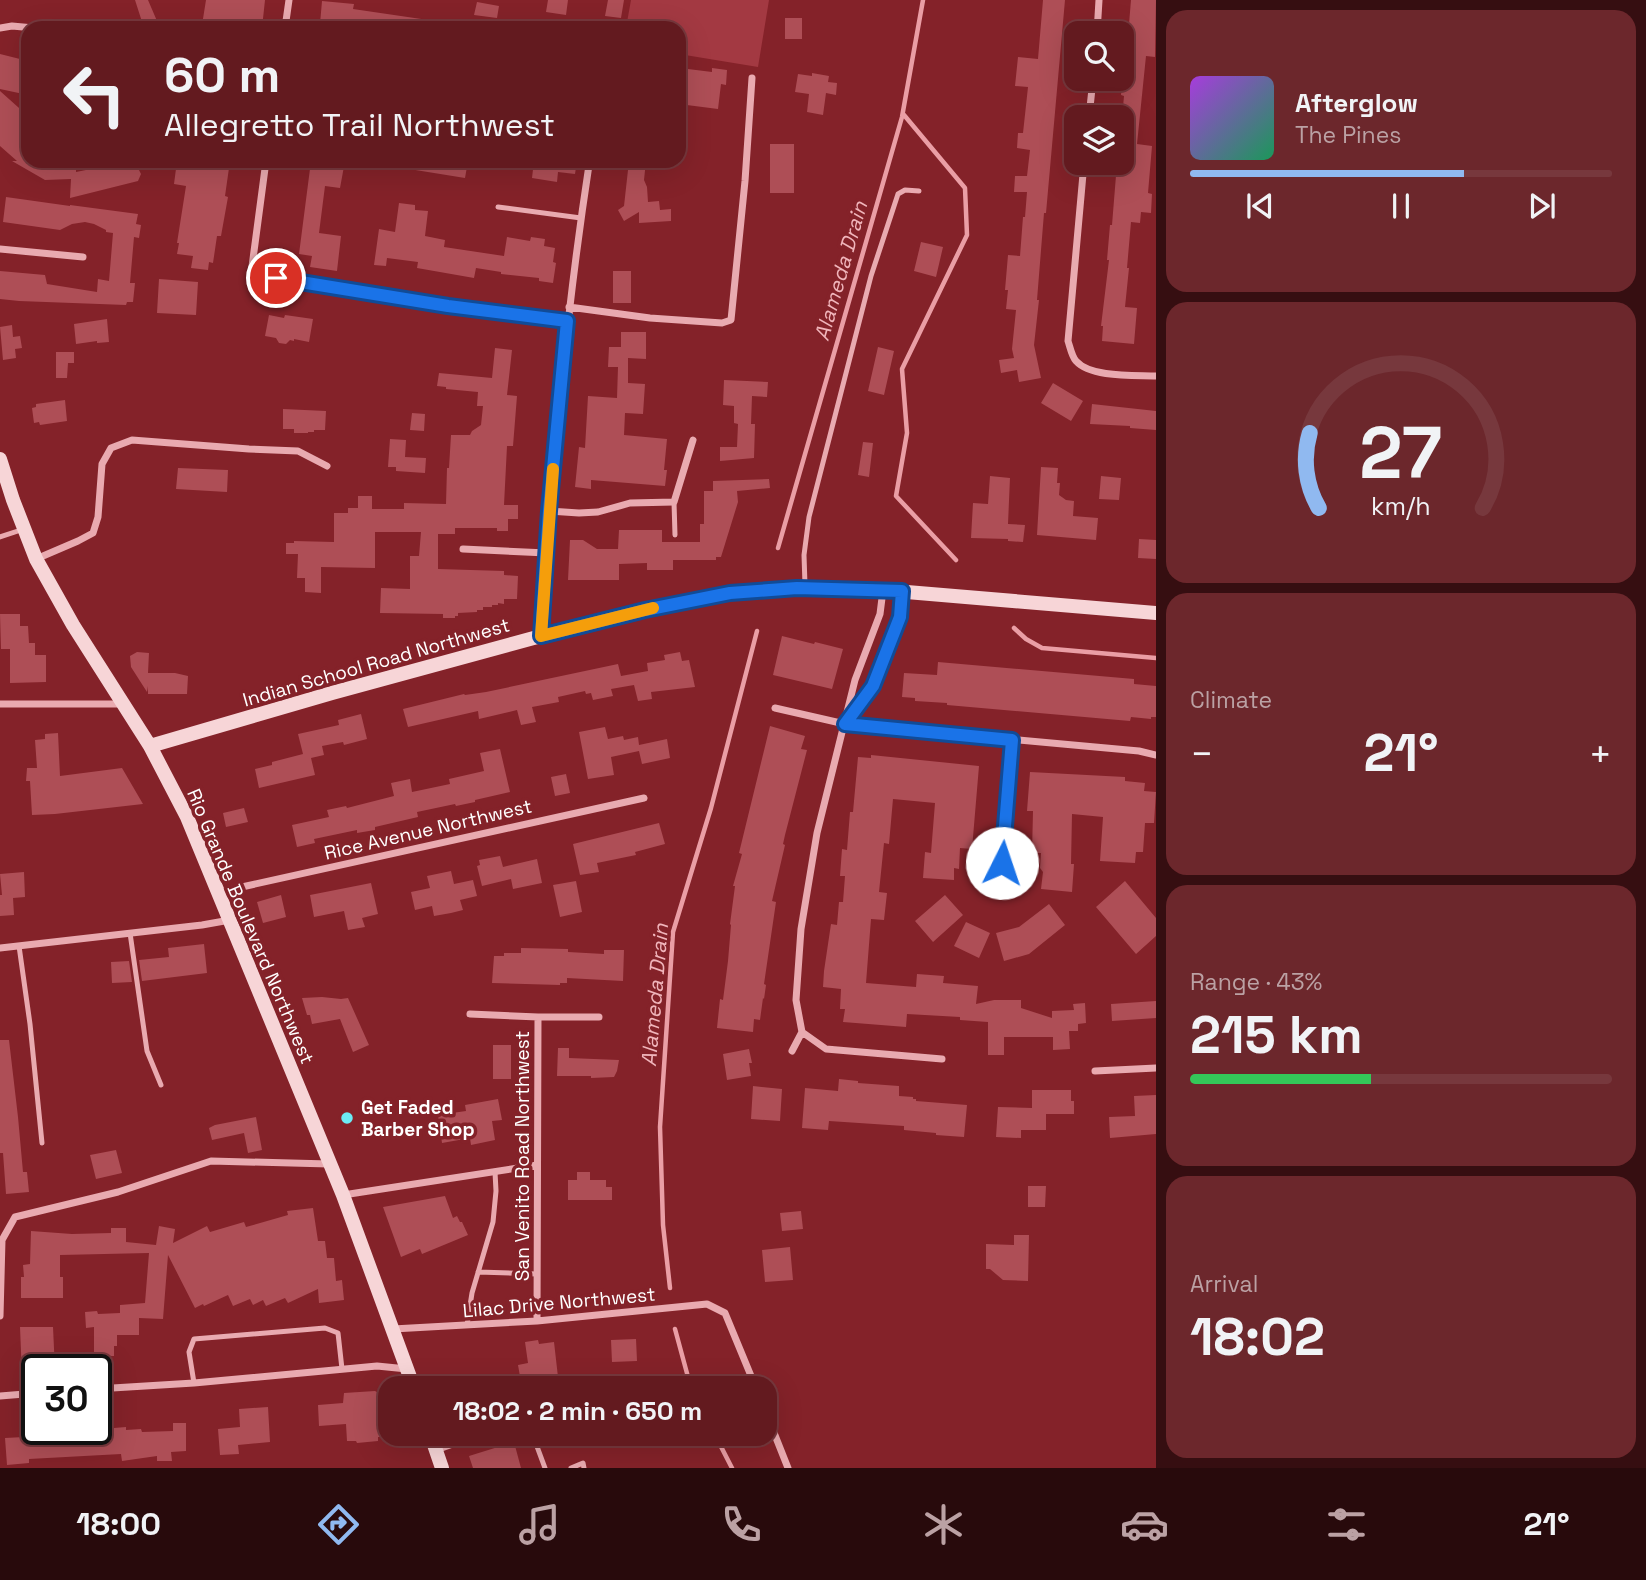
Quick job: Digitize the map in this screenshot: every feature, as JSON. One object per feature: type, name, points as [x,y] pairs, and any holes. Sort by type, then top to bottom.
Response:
[{"type":"main road","name":"Rio Grande Boulevard Northwest","points":[[0,458],[36,559],[72,625],[150,746],[187,817],[343,1195],[410,1376]]},
{"type":"main road","name":"Indian School Road Northwest","points":[[150,746],[541,636],[645,610],[730,593],[801,588],[883,590],[1156,613]]},
{"type":"main road","points":[[434,1446],[442,1468]]},
{"type":"street","points":[[286,21],[289,0]]},
{"type":"street","points":[[1098,21],[1099,0]]},
{"type":"street","points":[[0,28],[21,27]]},
{"type":"street","points":[[569,307],[710,323],[731,320],[752,78]]},
{"type":"street","points":[[266,168],[251,274],[448,306],[567,321]]},
{"type":"street","points":[[541,636],[549,511],[567,321],[589,168]]},
{"type":"street","points":[[1083,175],[1068,341],[1075,361],[1091,371],[1156,376]]},
{"type":"street","points":[[0,249],[83,257]]},
{"type":"street","points":[[36,559],[93,533],[102,464],[111,448],[132,440],[298,451],[327,466]]},
{"type":"street","points":[[549,511],[598,512],[630,503],[674,502],[694,440]]},
{"type":"street","points":[[463,549],[547,553]]},
{"type":"street","points":[[792,1051],[802,1032],[796,1000],[801,929],[817,832],[855,680],[880,614],[883,590]]},
{"type":"street","points":[[845,724],[873,686],[900,617],[902,591]]},
{"type":"street","points":[[0,705],[123,704]]},
{"type":"street","points":[[775,708],[845,724],[1139,751],[1156,755]]},
{"type":"street","points":[[1000,888],[1012,740]]},
{"type":"street","name":"Rice Avenue Northwest","points":[[219,892],[644,798]]},
{"type":"street","points":[[0,948],[230,920]]},
{"type":"street","name":"San Venito Road Northwest","points":[[470,1014],[538,1017],[537,1321]]},
{"type":"street","points":[[538,1017],[599,1017]]},
{"type":"street","points":[[802,1032],[826,1049],[942,1059]]},
{"type":"street","points":[[1095,1071],[1156,1068]]},
{"type":"street","points":[[0,1317],[2,1240],[15,1217],[118,1192],[211,1161],[329,1164]]},
{"type":"street","points":[[343,1195],[537,1165]]},
{"type":"street","name":"Lilac Drive Northwest","points":[[393,1329],[537,1321],[707,1304],[725,1313],[750,1376]]},
{"type":"street","points":[[112,1388],[377,1366],[408,1369]]},
{"type":"street","points":[[0,1395],[21,1394]]},
{"type":"street","points":[[777,1439],[789,1468]]},
{"type":"lane","points":[[801,588],[809,517],[871,276],[898,194],[905,190],[919,191]]},
{"type":"lane","points":[[498,207],[581,218]]},
{"type":"lane","points":[[674,502],[675,535]]},
{"type":"lane","points":[[0,537],[24,529]]},
{"type":"lane","points":[[130,933],[147,1051],[161,1085]]},
{"type":"lane","points":[[19,946],[42,1143]]},
{"type":"lane","points":[[467,1325],[472,1293],[493,1222],[495,1172]]},
{"type":"lane","points":[[478,1272],[537,1274]]},
{"type":"lane","points":[[194,1383],[189,1352],[194,1339],[325,1328],[338,1333],[342,1369]]},
{"type":"lane","points":[[436,1451],[450,1446]]},
{"type":"lane","points":[[537,1446],[545,1468]]},
{"type":"lane","points":[[570,1468],[583,1463],[584,1468]]},
{"type":"shaded area","points":[[631,0],[769,0],[758,67],[686,55],[686,21],[627,21]]},
{"type":"building","points":[[135,0],[148,0],[157,21],[142,21]]},
{"type":"building","points":[[206,0],[265,0],[263,21],[203,21]]},
{"type":"building","points":[[548,0],[568,0],[566,15],[546,12]]},
{"type":"building","points":[[608,0],[624,0],[621,18],[605,16]]},
{"type":"building","points":[[1043,0],[1065,0],[1034,345],[1041,378],[1019,382],[1017,370],[1001,373],[999,360],[1014,358],[1012,349],[1016,310],[1006,309],[1008,290],[1005,290],[1008,255],[1020,256],[1025,217],[1027,192],[1014,192],[1015,176],[1027,176],[1030,150],[1017,148],[1018,133],[1023,133],[1028,87],[1015,86],[1018,57],[1038,59]]},
{"type":"building","points":[[1131,0],[1156,0],[1155,57],[1146,56],[1137,144],[1152,146],[1148,193],[1152,194],[1151,213],[1141,212],[1140,223],[1131,222],[1127,268],[1125,307],[1137,308],[1134,344],[1102,341],[1101,326],[1116,175],[1134,175],[1134,105],[1123,105],[1124,96],[1121,95],[1121,91],[1134,91],[1134,21],[1129,21]]},
{"type":"building","points":[[322,1],[354,4],[353,9],[435,21],[320,21]]},
{"type":"building","points":[[477,2],[499,6],[497,18],[474,15]]},
{"type":"building","points":[[785,18],[802,18],[802,39],[785,39]]},
{"type":"building","points":[[0,54],[21,59],[21,94],[0,89]]},
{"type":"building","points":[[712,68],[727,70],[726,85],[721,84],[718,109],[686,105],[688,69],[712,72]]},
{"type":"building","points":[[812,73],[829,76],[828,82],[837,83],[836,95],[826,93],[823,115],[807,112],[809,94],[795,92],[798,74],[812,76]]},
{"type":"building","points":[[0,91],[21,110],[21,166],[12,161],[17,161],[0,146]]},
{"type":"building","points":[[770,144],[794,144],[794,193],[770,193]]},
{"type":"building","points":[[24,168],[76,168],[76,172],[96,168],[138,168],[141,174],[138,181],[70,198],[71,179],[45,180]]},
{"type":"building","points":[[176,168],[229,168],[225,196],[228,197],[221,236],[217,236],[213,263],[209,262],[208,270],[191,268],[193,256],[177,254],[186,186],[174,184]]},
{"type":"building","points":[[310,168],[344,168],[340,188],[325,186],[319,233],[341,236],[337,271],[310,267],[312,256],[299,254]]},
{"type":"building","points":[[403,168],[467,168],[465,178]]},
{"type":"building","points":[[533,168],[576,168],[575,174],[558,172],[557,182],[532,178]]},
{"type":"building","points":[[628,168],[645,168],[644,180],[648,202],[659,201],[660,210],[671,209],[671,221],[639,223],[639,212],[624,221],[618,210],[624,206]]},
{"type":"building","points":[[6,197],[138,214],[136,224],[141,225],[139,238],[134,237],[130,283],[135,283],[133,302],[127,302],[126,305],[0,299],[0,271],[45,275],[47,284],[97,292],[98,279],[109,281],[113,233],[85,222],[60,230],[3,222]]},
{"type":"building","points":[[399,203],[415,205],[415,210],[428,211],[425,236],[445,240],[444,247],[504,256],[507,237],[530,241],[531,237],[545,239],[544,246],[555,248],[553,283],[539,281],[539,278],[476,268],[474,278],[417,268],[418,262],[387,258],[386,266],[374,265],[379,229],[395,232]]},
{"type":"building","points":[[921,242],[943,247],[936,277],[914,271]]},
{"type":"building","points":[[613,271],[631,271],[631,303],[613,303]]},
{"type":"building","points":[[159,279],[198,282],[196,315],[157,313]]},
{"type":"building","points":[[269,315],[313,319],[309,342],[294,339],[286,344],[265,336]]},
{"type":"building","points":[[107,319],[109,342],[76,344],[74,324]]},
{"type":"building","points":[[12,325],[13,337],[20,336],[22,348],[15,349],[16,358],[3,360],[0,327]]},
{"type":"building","points":[[621,332],[646,332],[646,359],[628,358],[628,383],[645,384],[643,414],[625,413],[624,435],[667,439],[665,486],[591,480],[591,489],[575,487],[579,447],[585,448],[588,396],[617,398],[618,367],[608,367],[609,347],[621,347]]},
{"type":"building","points":[[878,347],[894,351],[884,395],[868,391]]},
{"type":"building","points":[[495,348],[512,350],[507,395],[517,396],[513,446],[507,446],[504,505],[518,505],[518,519],[508,519],[508,531],[497,531],[497,528],[455,528],[455,534],[438,534],[438,569],[504,571],[504,575],[518,576],[517,599],[504,599],[504,604],[483,607],[483,610],[477,612],[458,613],[455,618],[443,618],[443,614],[380,613],[381,588],[410,589],[410,556],[419,556],[421,532],[375,532],[375,568],[321,567],[321,593],[305,592],[305,578],[297,578],[298,554],[286,554],[286,543],[334,542],[334,513],[348,513],[348,508],[358,508],[358,496],[372,496],[372,509],[404,509],[404,503],[446,504],[451,435],[470,435],[481,425],[483,406],[477,406],[478,392],[437,386],[439,373],[492,378]]},
{"type":"building","points":[[56,352],[74,352],[74,363],[68,363],[67,378],[56,378]]},
{"type":"building","points":[[724,380],[768,382],[767,397],[752,396],[754,458],[720,461],[720,447],[737,447],[738,424],[734,423],[734,406],[723,405]]},
{"type":"building","points":[[1053,383],[1083,401],[1071,421],[1041,403]]},
{"type":"building","points":[[65,400],[67,421],[40,425],[39,422],[34,423],[32,408],[36,407],[36,404]]},
{"type":"building","points":[[1092,404],[1156,411],[1156,430],[1090,424]]},
{"type":"building","points":[[283,409],[326,411],[325,430],[294,433],[294,429],[283,429]]},
{"type":"building","points":[[412,413],[425,414],[424,431],[410,430]]},
{"type":"building","points":[[390,439],[406,440],[405,457],[426,458],[425,473],[396,471],[396,467],[388,467]]},
{"type":"building","points":[[863,442],[873,443],[869,477],[858,475]]},
{"type":"building","points":[[1041,467],[1058,468],[1059,495],[1074,501],[1073,516],[1098,518],[1096,540],[1037,535]]},
{"type":"building","points":[[178,468],[228,470],[227,492],[176,489]]},
{"type":"building","points":[[990,476],[1010,478],[1008,524],[1025,525],[1023,542],[971,538],[973,503],[988,504]]},
{"type":"building","points":[[1101,476],[1121,478],[1119,500],[1099,499]]},
{"type":"building","points":[[769,479],[770,488],[737,491],[738,502],[721,557],[716,557],[716,560],[673,560],[673,570],[647,570],[647,563],[619,564],[619,580],[568,580],[570,540],[583,540],[597,549],[618,549],[619,530],[662,530],[662,542],[700,542],[700,524],[704,524],[704,491],[713,491],[713,481]]},
{"type":"building","points":[[1139,539],[1156,540],[1156,559],[1138,558]]},
{"type":"building","points":[[0,614],[20,614],[20,626],[28,626],[29,643],[35,643],[35,655],[46,655],[46,682],[10,683],[10,649],[1,649]]},
{"type":"building","points":[[782,636],[843,649],[832,689],[773,675]]},
{"type":"building","points":[[137,652],[149,653],[148,673],[188,676],[187,694],[148,694],[148,686],[147,692],[131,667],[130,656]]},
{"type":"building","points":[[680,652],[682,661],[689,660],[695,687],[651,692],[652,699],[638,701],[634,685],[611,689],[613,696],[593,700],[591,693],[586,694],[585,691],[558,697],[559,702],[532,707],[536,722],[521,725],[517,710],[479,719],[478,711],[408,727],[403,709],[464,694],[486,692],[618,664],[621,676],[648,671],[647,663],[665,660],[664,655]]},
{"type":"building","points":[[938,662],[1134,679],[1134,684],[1156,686],[1156,717],[1131,717],[1130,721],[947,705],[902,697],[904,673],[937,675]]},
{"type":"building","points":[[361,714],[367,739],[344,745],[343,742],[322,746],[324,755],[311,758],[315,775],[259,788],[255,769],[303,754],[298,734],[339,725],[338,720]]},
{"type":"building","points":[[770,726],[805,736],[801,749],[807,750],[785,835],[772,901],[776,902],[764,999],[760,1020],[754,1019],[753,1032],[717,1028],[728,961],[733,886]]},
{"type":"building","points":[[605,727],[608,739],[638,737],[639,745],[667,739],[670,758],[642,764],[639,751],[611,757],[614,775],[588,779],[579,732]]},
{"type":"building","points":[[58,733],[60,776],[122,768],[143,804],[32,815],[30,781],[26,781],[27,768],[37,768],[35,740],[45,739],[45,734]]},
{"type":"building","points":[[500,749],[510,792],[475,802],[417,812],[418,817],[375,827],[375,830],[357,833],[357,830],[314,839],[315,843],[297,847],[292,825],[329,817],[327,810],[347,808],[394,796],[391,783],[410,779],[412,792],[450,784],[449,779],[484,771],[480,753]]},
{"type":"building","points":[[871,755],[979,766],[972,849],[960,848],[959,869],[954,868],[954,880],[923,878],[925,852],[931,853],[935,803],[893,799],[889,844],[884,843],[879,892],[887,893],[884,920],[871,919],[866,983],[916,987],[917,974],[944,976],[943,983],[978,986],[976,1004],[994,1000],[1021,1000],[1021,1008],[1052,1018],[1052,1011],[1074,1010],[1073,1004],[1085,1003],[1086,1023],[1078,1024],[1078,1031],[1069,1031],[1070,1049],[1053,1050],[1053,1037],[1004,1037],[1004,1055],[988,1055],[988,1022],[960,1020],[960,1017],[907,1014],[906,1027],[843,1022],[845,1009],[840,1009],[841,989],[823,987],[824,971],[831,924],[837,925],[839,902],[843,902],[845,876],[840,876],[842,849],[847,850],[858,757],[871,758]]},
{"type":"building","points":[[1030,772],[1125,777],[1125,781],[1145,783],[1144,791],[1156,792],[1154,823],[1145,823],[1143,852],[1136,852],[1135,863],[1100,861],[1103,817],[1072,814],[1072,892],[1041,889],[1041,853],[1032,853],[1033,811],[1027,811]]},
{"type":"building","points":[[566,774],[570,793],[555,796],[551,777]]},
{"type":"building","points":[[244,808],[248,822],[226,827],[223,813]]},
{"type":"building","points":[[659,823],[665,844],[635,852],[636,855],[597,863],[599,872],[580,875],[573,844]]},
{"type":"building","points":[[500,856],[503,867],[537,859],[542,883],[513,889],[511,879],[482,886],[477,866],[480,865],[479,860]]},
{"type":"building","points":[[451,871],[454,884],[473,880],[477,896],[460,900],[463,910],[451,913],[434,916],[432,906],[415,910],[411,892],[430,888],[427,876]]},
{"type":"building","points":[[24,872],[25,897],[13,898],[14,915],[0,916],[0,874]]},
{"type":"building","points":[[576,881],[582,912],[560,917],[553,885]]},
{"type":"building","points":[[1125,881],[1156,918],[1156,936],[1136,954],[1096,907]]},
{"type":"building","points":[[371,883],[378,914],[362,918],[365,927],[348,930],[344,911],[314,917],[310,895]]},
{"type":"building","points":[[281,895],[286,917],[263,923],[257,902]]},
{"type":"building","points":[[945,895],[963,915],[933,942],[915,921]]},
{"type":"building","points":[[1049,904],[1065,925],[1029,954],[1004,961],[996,933],[1019,927]]},
{"type":"building","points":[[966,922],[990,933],[979,958],[954,946]]},
{"type":"building","points":[[204,944],[207,973],[142,981],[139,960],[169,957],[168,948]]},
{"type":"building","points":[[521,948],[568,949],[568,952],[604,954],[604,950],[624,950],[623,981],[567,978],[567,983],[560,985],[492,983],[494,956],[521,953]]},
{"type":"building","points":[[129,961],[132,982],[112,983],[111,962]]},
{"type":"building","points":[[302,998],[348,998],[369,1045],[353,1052],[340,1019],[312,1024]]},
{"type":"building","points":[[1156,1001],[1156,1018],[1112,1021],[1111,1004]]},
{"type":"building","points":[[0,1040],[9,1040],[23,1172],[27,1172],[29,1192],[6,1194],[3,1153],[0,1153]]},
{"type":"building","points":[[493,1045],[511,1045],[511,1079],[493,1079]]},
{"type":"building","points":[[558,1048],[569,1048],[569,1058],[619,1060],[617,1071],[614,1077],[557,1076]]},
{"type":"building","points":[[749,1049],[751,1076],[727,1080],[723,1054]]},
{"type":"building","points":[[839,1079],[899,1086],[899,1096],[913,1097],[916,1101],[967,1105],[964,1137],[904,1130],[904,1126],[829,1121],[828,1130],[802,1128],[805,1088],[838,1091]]},
{"type":"building","points":[[753,1086],[782,1089],[780,1121],[751,1119]]},
{"type":"building","points":[[1032,1090],[1071,1090],[1074,1114],[1046,1114],[1046,1130],[1021,1130],[1021,1138],[996,1137],[998,1107],[1032,1108]]},
{"type":"building","points":[[1156,1095],[1156,1134],[1110,1138],[1109,1117],[1135,1116],[1134,1096]]},
{"type":"building","points":[[498,1099],[502,1120],[492,1121],[495,1140],[471,1145],[470,1138],[442,1143],[438,1115],[466,1111],[465,1105]]},
{"type":"building","points":[[256,1117],[262,1150],[248,1153],[244,1133],[212,1140],[209,1128]]},
{"type":"building","points":[[116,1150],[122,1173],[96,1179],[90,1155]]},
{"type":"building","points":[[577,1172],[590,1172],[590,1180],[606,1180],[606,1187],[612,1187],[612,1200],[568,1200],[568,1180],[577,1180]]},
{"type":"building","points":[[1028,1186],[1046,1186],[1045,1207],[1028,1207]]},
{"type":"building","points":[[445,1196],[453,1218],[457,1216],[468,1235],[422,1254],[420,1249],[401,1257],[383,1207]]},
{"type":"building","points":[[313,1208],[318,1241],[325,1241],[327,1258],[334,1258],[336,1281],[342,1280],[344,1300],[319,1303],[318,1289],[288,1303],[285,1298],[266,1306],[263,1300],[253,1305],[250,1299],[233,1306],[228,1295],[195,1308],[168,1255],[163,1319],[139,1318],[139,1335],[117,1335],[117,1346],[114,1346],[112,1356],[94,1354],[94,1327],[86,1328],[85,1312],[120,1313],[120,1305],[145,1303],[149,1253],[60,1255],[63,1298],[21,1298],[23,1265],[30,1264],[31,1231],[111,1233],[111,1228],[126,1228],[126,1242],[156,1245],[159,1226],[175,1229],[173,1243],[207,1226],[210,1232],[244,1222],[246,1227],[288,1215],[287,1211]]},
{"type":"building","points":[[801,1211],[803,1229],[782,1231],[780,1213]]},
{"type":"building","points":[[1014,1235],[1029,1235],[1028,1281],[1003,1280],[990,1269],[986,1269],[986,1244],[1014,1245]]},
{"type":"building","points":[[790,1247],[793,1280],[765,1282],[762,1250]]},
{"type":"building","points":[[20,1327],[53,1327],[54,1354],[21,1354]]},
{"type":"building","points":[[636,1339],[637,1361],[612,1362],[611,1340]]},
{"type":"building","points":[[525,1342],[554,1342],[558,1376],[520,1376],[518,1365],[528,1363]]},
{"type":"building","points":[[344,1393],[378,1393],[378,1441],[347,1441],[346,1424],[319,1426],[318,1405],[343,1403]]},
{"type":"building","points":[[268,1407],[270,1442],[238,1445],[239,1454],[220,1455],[218,1429],[240,1427],[239,1409]]},
{"type":"building","points":[[173,1423],[186,1423],[186,1451],[171,1452],[172,1461],[157,1461],[157,1456],[122,1461],[121,1454],[29,1459],[29,1463],[7,1465],[5,1438],[21,1437],[21,1445],[112,1445],[112,1428],[126,1427],[126,1430],[141,1429],[142,1432],[173,1431]]},
{"type":"building","points":[[501,1446],[515,1446],[521,1468],[473,1468],[469,1456]]},
{"type":"waterway","name":"Alameda Drain","points":[[778,548],[902,117],[923,0]]},
{"type":"waterway","points":[[904,115],[965,188],[967,235],[902,369],[907,433],[896,496],[956,560]]},
{"type":"waterway","points":[[1014,628],[1042,648],[1156,658]]},
{"type":"waterway","name":"Alameda Drain","points":[[670,1288],[663,1225],[660,1127],[673,932],[711,808],[757,631]]},
{"type":"waterway","name":"Alameda Drain","points":[[675,1329],[688,1376]]},
{"type":"waterway","name":"Alameda Drain","points":[[721,1446],[732,1468]]},
{"type":"slow traffic","points":[[553,469],[541,636],[653,608]]},
{"type":"place","name":"Get Faded Barber Shop","points":[[347,1118]]},
{"type":"route","points":[[276,278],[448,306],[567,321],[549,511],[541,636],[645,610],[730,593],[797,588],[902,591],[900,617],[873,686],[845,724],[1012,740],[1002,863]]}]
